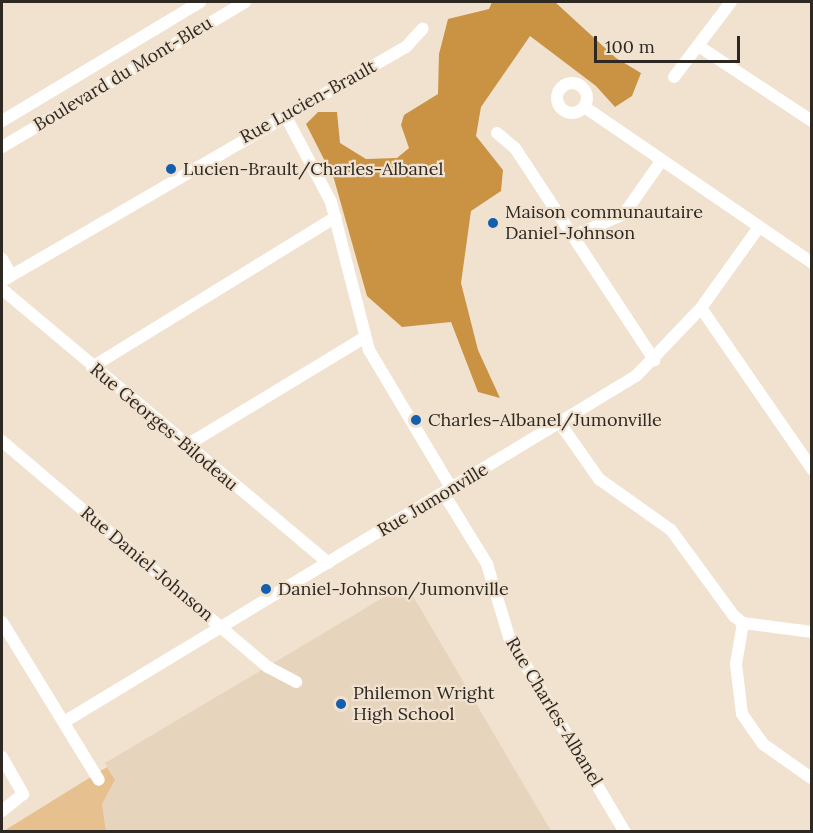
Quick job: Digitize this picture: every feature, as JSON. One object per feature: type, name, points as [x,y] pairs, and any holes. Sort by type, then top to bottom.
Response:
[{"type":"street","name":"Boulevard du Mont-Bleu","points":[[2,121],[200,2]]},
{"type":"street","points":[[206,2],[216,19]]},
{"type":"street","name":"Boulevard du Mont-Bleu","points":[[2,147],[245,2]]},
{"type":"street","points":[[674,77],[700,47],[731,2]]},
{"type":"street","name":"Rue Lucien-Brault","points":[[6,278],[406,47],[423,28]]},
{"type":"street","points":[[700,47],[812,121]]},
{"type":"street","points":[[586,108],[812,263]]},
{"type":"street","name":"Rue Charles-Albanel","points":[[285,115],[336,217],[365,337],[487,564],[509,637],[625,831]]},
{"type":"street","points":[[497,133],[515,148],[654,360]]},
{"type":"street","points":[[573,236],[624,214],[662,160]]},
{"type":"street","points":[[92,367],[336,217]]},
{"type":"street","name":"Rue Jumonville","points":[[64,722],[448,491],[654,360],[701,308],[759,227]]},
{"type":"street","points":[[2,259],[6,278]]},
{"type":"street","name":"Rue Georges-Bilodeau","points":[[2,289],[92,367],[328,563]]},
{"type":"street","points":[[701,308],[812,469]]},
{"type":"street","points":[[187,445],[365,337]]},
{"type":"street","points":[[559,422],[599,479],[671,530],[718,598],[743,623],[812,632]]},
{"type":"street","name":"Rue Daniel-Johnson","points":[[2,441],[268,667],[296,682]]},
{"type":"street","points":[[2,622],[99,780]]},
{"type":"street","points":[[743,623],[736,664],[742,714],[763,744],[811,778]]},
{"type":"street","points":[[2,757],[23,794],[2,811]]},
{"type":"shaded area","points":[[492,2],[555,2],[616,58],[641,73],[632,96],[615,107],[596,86],[530,36],[481,107],[476,136],[503,170],[501,191],[471,211],[461,283],[478,350],[500,398],[478,392],[451,322],[402,327],[367,296],[334,179],[306,124],[318,112],[337,112],[340,143],[366,159],[397,158],[409,148],[401,125],[404,115],[438,94],[439,54],[448,19],[489,9]]},
{"type":"shaded area","name":"Philemon Wright High School","points":[[406,584],[551,831],[106,831],[102,804],[115,780],[105,763]]},
{"type":"shaded area","points":[[107,767],[115,780],[102,804],[106,831],[2,832]]},
{"type":"place","name":"Lucien-Brault/Charles-Albanel","points":[[171,169]]},
{"type":"place","name":"Maison communautaire Daniel-Johnson","points":[[493,223]]},
{"type":"place","name":"Charles-Albanel/Jumonville","points":[[416,420]]},
{"type":"place","name":"Daniel-Johnson/Jumonville","points":[[266,589]]},
{"type":"place","name":"Philemon Wright High School","points":[[341,704]]}]
